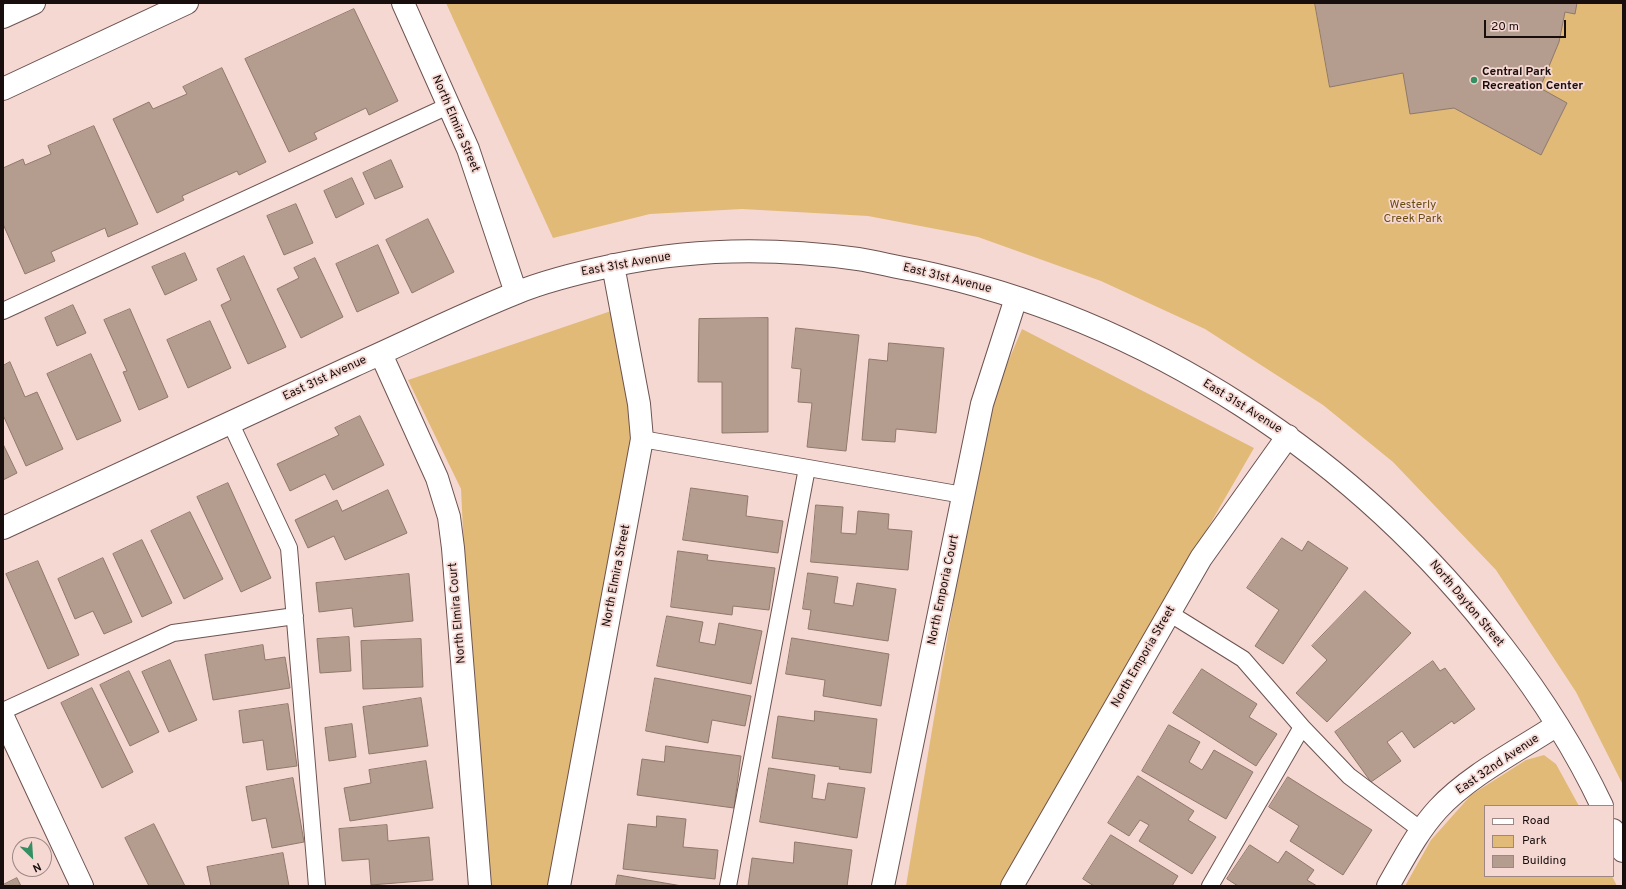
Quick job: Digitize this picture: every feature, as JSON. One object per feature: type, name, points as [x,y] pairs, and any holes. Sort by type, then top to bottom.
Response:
[{"type":"street","points":[[3,17],[34,3]]},
{"type":"street","points":[[3,89],[187,3]]},
{"type":"street","name":"North Elmira Street","points":[[403,3],[468,148],[516,293]]},
{"type":"street","name":"East 31st Avenue","points":[[3,528],[230,422],[516,293],[551,281],[613,265],[647,259],[722,252],[785,252],[860,259],[949,278],[1016,298],[1105,332],[1169,362],[1230,397],[1288,436]]},
{"type":"street","name":"North Elmira Street","points":[[558,886],[642,439],[639,404],[613,265]]},
{"type":"street","name":"North Emporia Court","points":[[883,886],[982,404],[1016,298]]},
{"type":"street","name":"North Elmira Court","points":[[381,354],[437,478],[448,517],[453,548],[480,886]]},
{"type":"street","name":"North Emporia Street","points":[[1012,886],[1201,558],[1288,436]]},
{"type":"street","name":"North Dayton Street","points":[[1288,436],[1352,486],[1416,546],[1475,611],[1529,681],[1557,725],[1602,805]]},
{"type":"street","points":[[3,717],[82,886]]},
{"type":"street","name":"East 32nd Avenue","points":[[1388,886],[1421,830],[1439,808],[1466,784],[1557,725]]},
{"type":"street","points":[[1614,832],[1623,851]]},
{"type":"lane","points":[[3,311],[448,106]]},
{"type":"lane","points":[[230,422],[289,548],[317,886]]},
{"type":"lane","points":[[642,439],[963,495]]},
{"type":"lane","points":[[728,886],[807,468]]},
{"type":"lane","points":[[1169,613],[1243,658],[1302,727],[1349,776],[1421,830]]},
{"type":"lane","points":[[3,711],[174,633],[295,616]]},
{"type":"lane","points":[[1210,886],[1302,727]]},
{"type":"green space","name":"Westerly Creek Park","points":[[446,3],[1623,3],[1623,785],[1576,692],[1496,570],[1393,462],[1323,405],[1205,329],[1101,281],[978,237],[868,216],[742,209],[650,214],[553,238]]},
{"type":"green space","points":[[614,310],[642,439],[558,886],[480,886],[461,489],[408,380]]},
{"type":"green space","points":[[1022,329],[1254,448],[1001,886],[906,886],[984,418]]},
{"type":"green space","points":[[1544,755],[1556,764],[1578,805],[1484,805],[1484,877],[1612,877],[1617,886],[1405,886],[1431,840],[1471,795],[1526,760]]},
{"type":"building","name":"Central Park Recreation Center","points":[[1315,3],[1577,3],[1575,14],[1565,12],[1559,42],[1540,88],[1567,103],[1541,155],[1454,108],[1410,114],[1403,73],[1330,87]]},
{"type":"building","points":[[354,9],[398,101],[369,115],[366,108],[314,133],[317,139],[289,152],[245,59]]},
{"type":"building","points":[[222,68],[266,162],[239,175],[237,171],[182,196],[184,200],[157,213],[113,119],[149,102],[153,109],[187,94],[183,87]]},
{"type":"building","points":[[94,126],[138,224],[108,237],[105,228],[51,252],[55,261],[25,274],[3,224],[3,168],[23,159],[25,165],[51,154],[48,146]]},
{"type":"building","points":[[391,160],[403,187],[375,199],[363,173]]},
{"type":"building","points":[[352,178],[364,204],[336,218],[324,191]]},
{"type":"building","points":[[296,204],[313,243],[284,255],[267,216]]},
{"type":"building","points":[[428,219],[454,272],[412,293],[386,240]]},
{"type":"building","points":[[378,245],[399,293],[357,312],[336,264]]},
{"type":"building","points":[[185,253],[197,280],[165,295],[152,267]]},
{"type":"building","points":[[244,256],[286,347],[248,364],[221,305],[231,300],[217,269]]},
{"type":"building","points":[[315,258],[343,317],[301,338],[277,289],[299,278],[294,268]]},
{"type":"building","points":[[73,305],[86,333],[57,346],[45,318]]},
{"type":"building","points":[[130,309],[168,397],[139,410],[123,372],[127,371],[104,320]]},
{"type":"building","points":[[768,318],[768,432],[722,433],[722,382],[698,382],[699,319]]},
{"type":"building","points":[[210,321],[231,368],[188,388],[167,340]]},
{"type":"building","points":[[796,328],[859,335],[846,451],[807,447],[812,403],[798,402],[801,369],[792,368]]},
{"type":"building","points":[[889,343],[944,348],[936,433],[896,429],[895,442],[862,440],[869,359],[887,361]]},
{"type":"building","points":[[91,354],[121,421],[77,440],[47,374]]},
{"type":"building","points":[[10,362],[25,397],[37,392],[63,449],[26,466],[3,415],[3,366]]},
{"type":"building","points":[[360,416],[384,465],[333,490],[325,474],[290,491],[277,464],[339,435],[335,428]]},
{"type":"building","points":[[3,444],[17,473],[3,480]]},
{"type":"building","points":[[228,483],[271,578],[241,592],[197,497]]},
{"type":"building","points":[[691,488],[748,496],[746,516],[783,521],[778,553],[683,540]]},
{"type":"building","points":[[388,490],[407,533],[345,560],[334,536],[308,548],[295,520],[337,500],[342,511]]},
{"type":"building","points":[[816,505],[843,507],[841,533],[856,534],[858,511],[889,514],[888,529],[912,531],[908,570],[811,562]]},
{"type":"building","points":[[190,512],[223,579],[184,599],[151,531]]},
{"type":"building","points":[[1282,538],[1302,551],[1308,541],[1348,568],[1283,664],[1255,646],[1279,610],[1247,588]]},
{"type":"building","points":[[142,540],[172,603],[142,617],[113,554]]},
{"type":"building","points":[[678,551],[708,555],[707,560],[775,568],[769,610],[733,606],[732,615],[671,607]]},
{"type":"building","points":[[103,558],[132,622],[104,634],[93,611],[75,619],[58,579]]},
{"type":"building","points":[[38,561],[79,655],[48,669],[6,574]]},
{"type":"building","points":[[808,573],[838,577],[834,603],[853,606],[857,583],[896,589],[888,641],[808,629],[811,610],[803,609]]},
{"type":"building","points":[[409,574],[413,621],[354,627],[352,608],[319,612],[316,583]]},
{"type":"building","points":[[1365,591],[1411,633],[1327,722],[1296,693],[1327,660],[1312,646]]},
{"type":"building","points":[[667,616],[703,622],[699,642],[715,645],[719,623],[762,631],[751,684],[657,666]]},
{"type":"building","points":[[349,637],[351,671],[320,673],[317,639]]},
{"type":"building","points":[[792,638],[889,654],[881,706],[823,696],[825,680],[786,674]]},
{"type":"building","points":[[421,639],[423,687],[363,689],[361,641]]},
{"type":"building","points":[[263,645],[265,660],[285,657],[290,688],[213,700],[205,655]]},
{"type":"building","points":[[170,660],[197,720],[169,732],[142,672]]},
{"type":"building","points":[[1433,661],[1440,671],[1445,668],[1475,709],[1454,724],[1452,721],[1414,748],[1402,731],[1387,742],[1401,761],[1371,782],[1335,732]]},
{"type":"building","points":[[1202,669],[1257,704],[1249,717],[1277,734],[1256,766],[1173,713]]},
{"type":"building","points":[[129,671],[159,732],[130,746],[100,685]]},
{"type":"building","points":[[655,678],[751,696],[745,726],[712,720],[708,743],[646,731]]},
{"type":"building","points":[[92,688],[133,772],[102,788],[61,703]]},
{"type":"building","points":[[421,698],[428,746],[369,754],[363,707]]},
{"type":"building","points":[[288,704],[297,766],[267,770],[263,740],[243,743],[239,711]]},
{"type":"building","points":[[815,711],[877,719],[871,773],[839,769],[840,767],[772,758],[778,716],[814,721]]},
{"type":"building","points":[[352,724],[356,757],[329,761],[325,728]]},
{"type":"building","points":[[1169,725],[1200,742],[1189,762],[1202,770],[1214,750],[1253,772],[1226,819],[1142,771]]},
{"type":"building","points":[[666,746],[741,756],[734,808],[637,795],[642,759],[664,762]]},
{"type":"building","points":[[426,761],[433,808],[350,821],[344,788],[371,783],[369,770]]},
{"type":"building","points":[[769,768],[815,775],[812,798],[825,800],[828,783],[865,788],[857,838],[760,822]]},
{"type":"building","points":[[1138,776],[1194,811],[1188,820],[1216,837],[1192,874],[1139,841],[1149,825],[1140,820],[1129,836],[1108,823]]},
{"type":"building","points":[[1288,777],[1372,830],[1343,875],[1290,841],[1299,826],[1269,807]]},
{"type":"building","points":[[293,778],[304,842],[272,848],[266,818],[252,821],[246,787]]},
{"type":"building","points":[[657,816],[686,819],[683,847],[718,850],[715,879],[623,869],[628,824],[656,827]]},
{"type":"building","points":[[154,824],[185,886],[149,886],[125,838]]},
{"type":"building","points":[[387,825],[388,841],[429,837],[433,880],[371,885],[369,859],[342,861],[339,829]]},
{"type":"building","points":[[1111,835],[1178,876],[1172,886],[1094,886],[1083,879]]},
{"type":"building","points":[[795,842],[852,850],[847,886],[748,886],[752,858],[793,863]]},
{"type":"building","points":[[1250,845],[1278,863],[1286,851],[1314,870],[1307,880],[1317,886],[1238,886],[1227,879]]},
{"type":"building","points":[[283,853],[289,886],[211,886],[207,867]]},
{"type":"building","points":[[618,875],[682,886],[616,886]]},
{"type":"building","points":[[17,878],[21,886],[3,886],[3,885]]},
{"type":"place","name":"Central Park Recreation Center","points":[[1474,80]]}]
